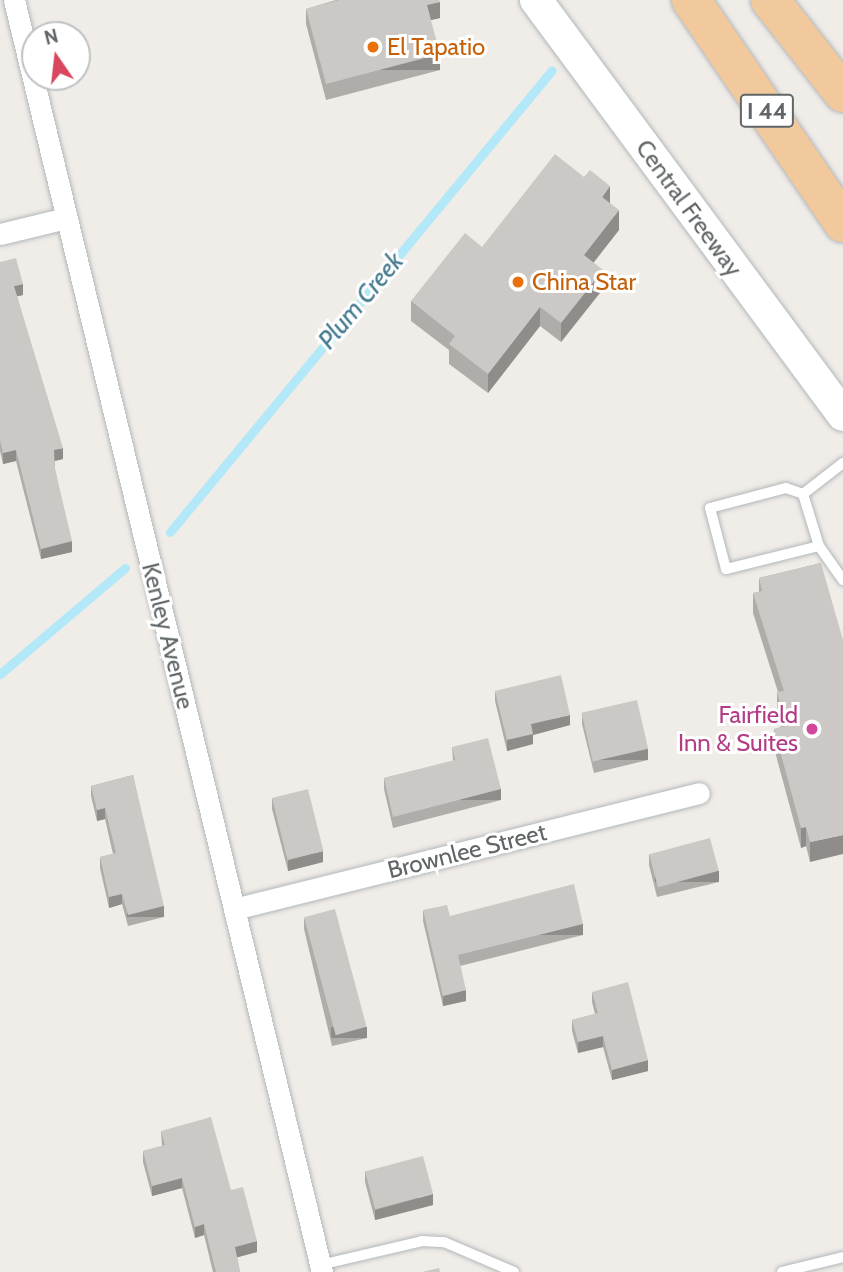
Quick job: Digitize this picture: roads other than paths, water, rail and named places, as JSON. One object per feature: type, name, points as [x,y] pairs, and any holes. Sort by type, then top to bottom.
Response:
[{"type":"highway","name":"I 44","points":[[691,0],[843,223]]},
{"type":"highway","points":[[770,0],[843,93]]},
{"type":"main road","name":"Central Freeway","points":[[536,0],[843,415]]},
{"type":"street","name":"Kenley Avenue","points":[[14,0],[321,1268]]},
{"type":"street","points":[[0,234],[66,218]]},
{"type":"street","name":"Brownlee Street","points":[[234,909],[699,793]]},
{"type":"lane","points":[[803,494],[843,463]]},
{"type":"lane","points":[[803,494],[786,488],[710,508],[726,569],[819,546]]},
{"type":"lane","points":[[803,494],[819,546],[843,580]]},
{"type":"lane","points":[[321,1268],[422,1241],[444,1242],[514,1272]]},
{"type":"lane","points":[[782,1272],[843,1257]]},
{"type":"waterway","name":"Plum Creek","points":[[170,532],[552,70]]},
{"type":"waterway","name":"Plum Creek","points":[[0,674],[125,568]]},
{"type":"place","name":"El Tapatio","points":[[373,47]]},
{"type":"place","name":"China Star","points":[[518,282]]},
{"type":"place","name":"Fairfield Inn & Suites","points":[[812,729]]}]
